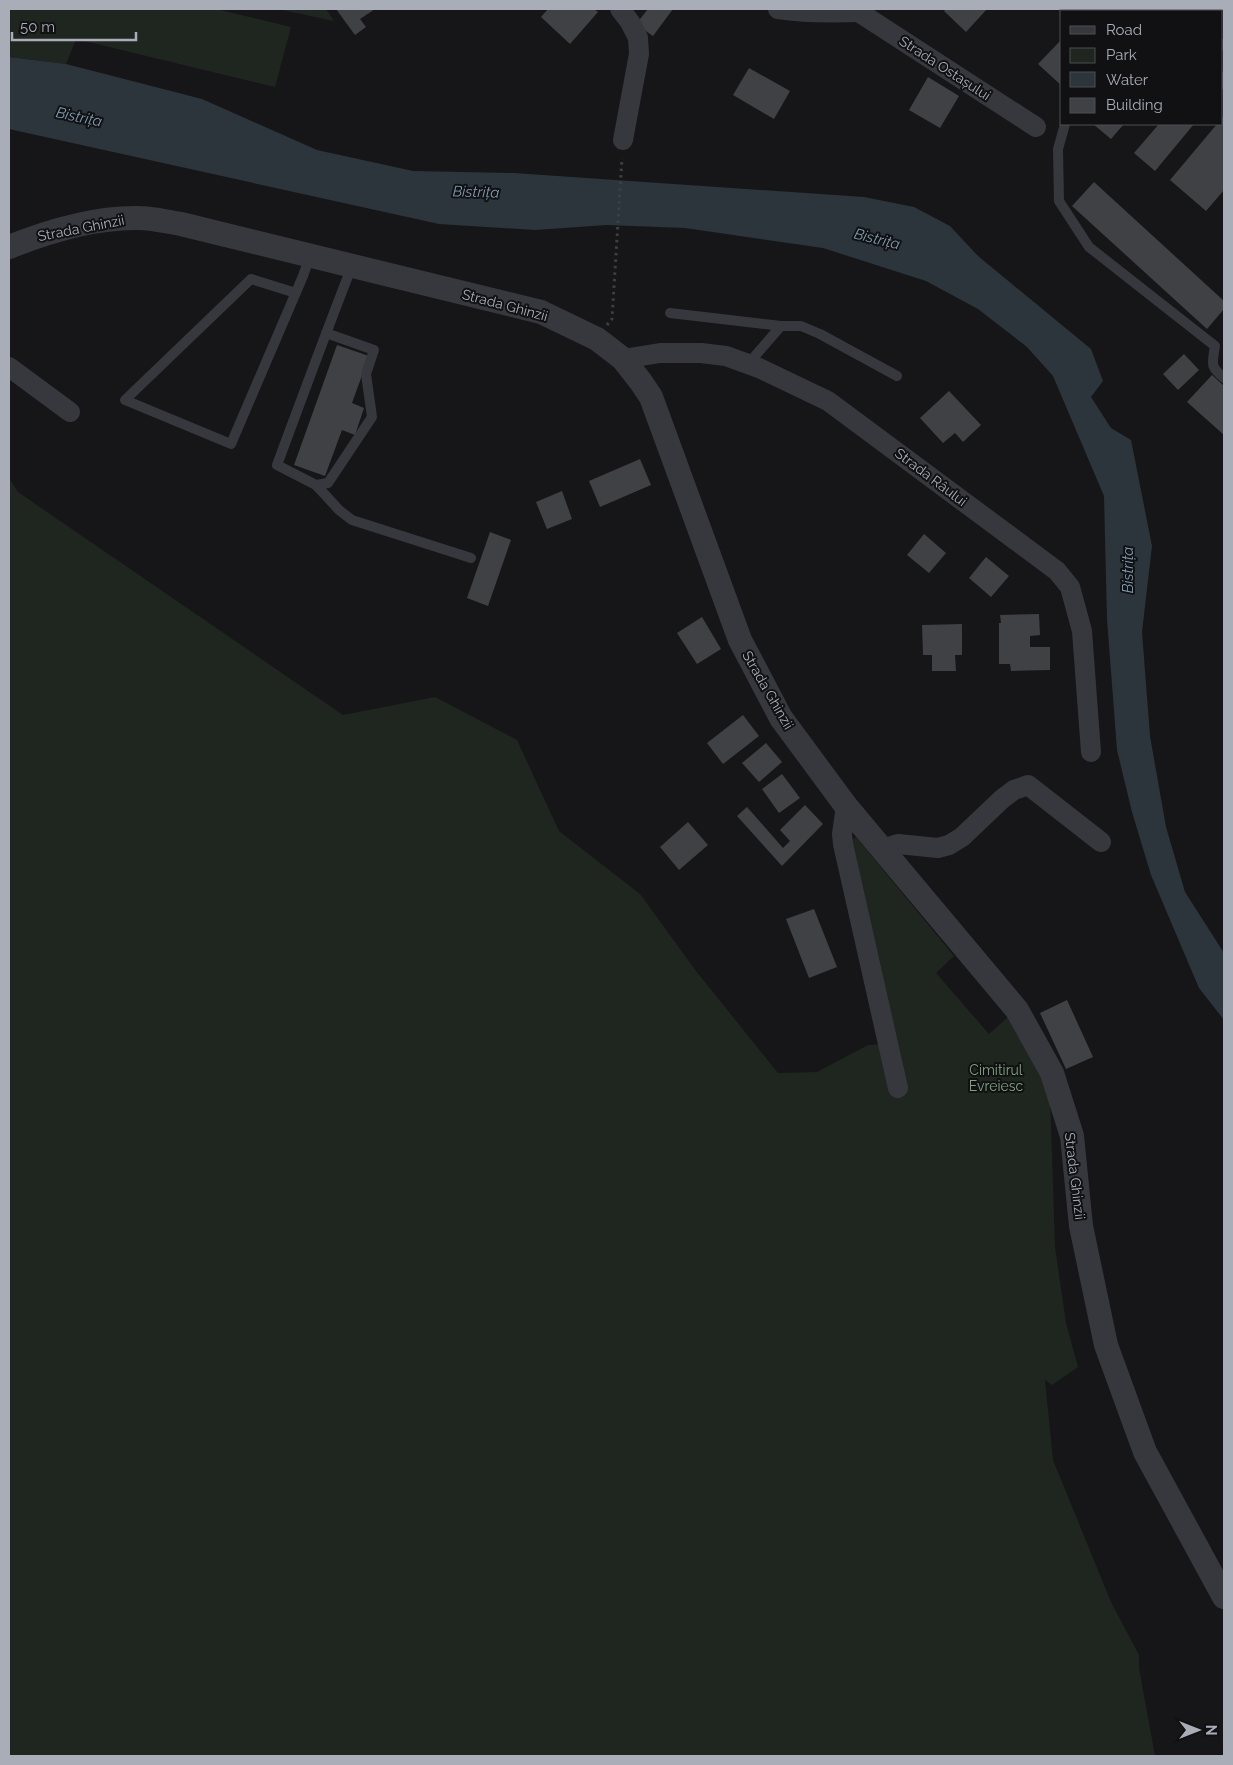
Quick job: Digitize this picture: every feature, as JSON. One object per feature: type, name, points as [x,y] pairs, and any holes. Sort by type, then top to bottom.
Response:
[{"type":"street","points":[[620,9],[630,22],[638,38],[639,54],[623,140]]},
{"type":"street","points":[[778,9],[801,13],[856,10]]},
{"type":"street","name":"Strada Ostașului","points":[[856,10],[1036,127]]},
{"type":"street","name":"Strada Ghinzii","points":[[9,247],[48,232],[104,221],[139,218],[181,224],[541,312],[597,340],[623,359],[651,397],[740,640],[781,718],[846,806],[1018,1010],[1052,1073],[1072,1136],[1082,1226],[1106,1345],[1145,1452],[1224,1596]]},
{"type":"street","name":"Strada Râului","points":[[623,359],[660,353],[701,353],[726,356],[748,364],[828,401],[1057,571],[1070,587],[1082,631],[1091,752]]},
{"type":"street","points":[[9,367],[70,412]]},
{"type":"street","points":[[882,849],[898,844],[938,848],[949,845],[962,837],[1002,799],[1014,790],[1028,785],[1101,842]]},
{"type":"street","points":[[846,806],[842,834],[843,844],[898,1088]]},
{"type":"lane","points":[[1066,125],[1058,149],[1059,202],[1089,247],[1215,346],[1214,369],[1224,378]]},
{"type":"lane","points":[[296,293],[251,279],[125,400],[231,444],[296,293],[310,256]]},
{"type":"lane","points":[[352,266],[276,465],[316,485],[339,510],[352,520],[472,558]]},
{"type":"lane","points":[[670,312],[781,326],[801,326],[820,334],[897,376]]},
{"type":"lane","points":[[748,364],[781,326]]},
{"type":"lane","points":[[316,485],[328,483],[372,417],[366,374],[374,350],[326,333]]},
{"type":"path","points":[[612,319],[623,140]]},
{"type":"green space","points":[[9,9],[216,9],[291,27],[275,87],[76,39],[66,64],[9,57]]},
{"type":"green space","points":[[278,9],[326,9],[334,21]]},
{"type":"green space","name":"Cimitirul Evreiesc","points":[[9,478],[18,492],[343,715],[435,697],[517,740],[559,831],[640,894],[696,971],[778,1073],[817,1072],[868,1045],[897,1044],[848,843],[856,837],[954,956],[936,973],[989,1034],[1009,1016],[1029,1046],[1050,1095],[1055,1247],[1066,1323],[1078,1367],[1052,1385],[1045,1380],[1053,1460],[1111,1602],[1139,1655],[1139,1668],[1155,1756],[9,1756]]},
{"type":"water","name":"Bistrița","points":[[9,57],[66,64],[202,99],[317,150],[413,171],[514,173],[864,197],[914,207],[950,226],[978,256],[1091,349],[1103,381],[1091,397],[1111,428],[1131,440],[1152,546],[1142,632],[1150,736],[1166,827],[1185,892],[1224,953],[1224,1020],[1199,988],[1151,875],[1132,812],[1117,750],[1107,619],[1104,496],[1053,376],[1027,347],[978,309],[926,281],[823,248],[685,228],[607,225],[535,230],[439,224],[9,129]]},
{"type":"building","points":[[336,9],[375,9],[360,19],[366,27],[355,35]]},
{"type":"building","points":[[548,9],[594,9],[598,12],[570,44],[541,17]]},
{"type":"building","points":[[648,9],[673,9],[653,36],[636,24]]},
{"type":"building","points":[[946,9],[987,9],[966,32],[944,11]]},
{"type":"building","points":[[1060,41],[1060,84],[1038,64]]},
{"type":"building","points":[[749,68],[790,91],[774,119],[733,95]]},
{"type":"building","points":[[928,77],[959,96],[940,128],[909,110]]},
{"type":"building","points":[[1224,115],[1224,190],[1206,211],[1170,180],[1216,125],[1223,125]]},
{"type":"building","points":[[1094,125],[1123,125],[1111,139]]},
{"type":"building","points":[[1158,125],[1193,125],[1155,171],[1134,153]]},
{"type":"building","points":[[1094,182],[1224,301],[1224,309],[1207,329],[1072,206]]},
{"type":"building","points":[[337,345],[369,356],[352,403],[364,408],[355,435],[342,430],[325,476],[294,465]]},
{"type":"building","points":[[1184,354],[1199,370],[1178,390],[1163,374]]},
{"type":"building","points":[[1212,375],[1224,386],[1224,435],[1187,402]]},
{"type":"building","points":[[949,391],[981,425],[963,442],[955,433],[943,443],[920,418]]},
{"type":"building","points":[[640,459],[651,485],[600,507],[589,481]]},
{"type":"building","points":[[562,491],[572,519],[547,529],[536,502]]},
{"type":"building","points":[[490,532],[511,540],[488,606],[467,598]]},
{"type":"building","points":[[924,534],[946,553],[929,573],[907,555]]},
{"type":"building","points":[[986,557],[1009,576],[991,597],[969,578]]},
{"type":"building","points":[[1039,614],[1040,635],[1030,636],[1030,647],[1050,647],[1050,670],[1011,671],[1010,664],[999,664],[1000,615]]},
{"type":"building","points":[[702,617],[721,649],[697,664],[677,633]]},
{"type":"building","points":[[962,624],[962,655],[955,655],[956,671],[932,671],[932,655],[923,655],[922,625]]},
{"type":"building","points":[[743,715],[759,736],[723,764],[707,743]]},
{"type":"building","points":[[766,743],[782,762],[759,782],[742,763]]},
{"type":"building","points":[[782,774],[800,798],[779,813],[762,789]]},
{"type":"building","points":[[805,805],[823,824],[782,866],[737,816],[747,807],[783,848],[790,841],[780,830]]},
{"type":"building","points":[[688,822],[708,845],[679,870],[660,847]]},
{"type":"building","points":[[814,909],[837,967],[809,978],[786,919]]},
{"type":"building","points":[[1067,1000],[1093,1057],[1066,1069],[1040,1013]]}]
